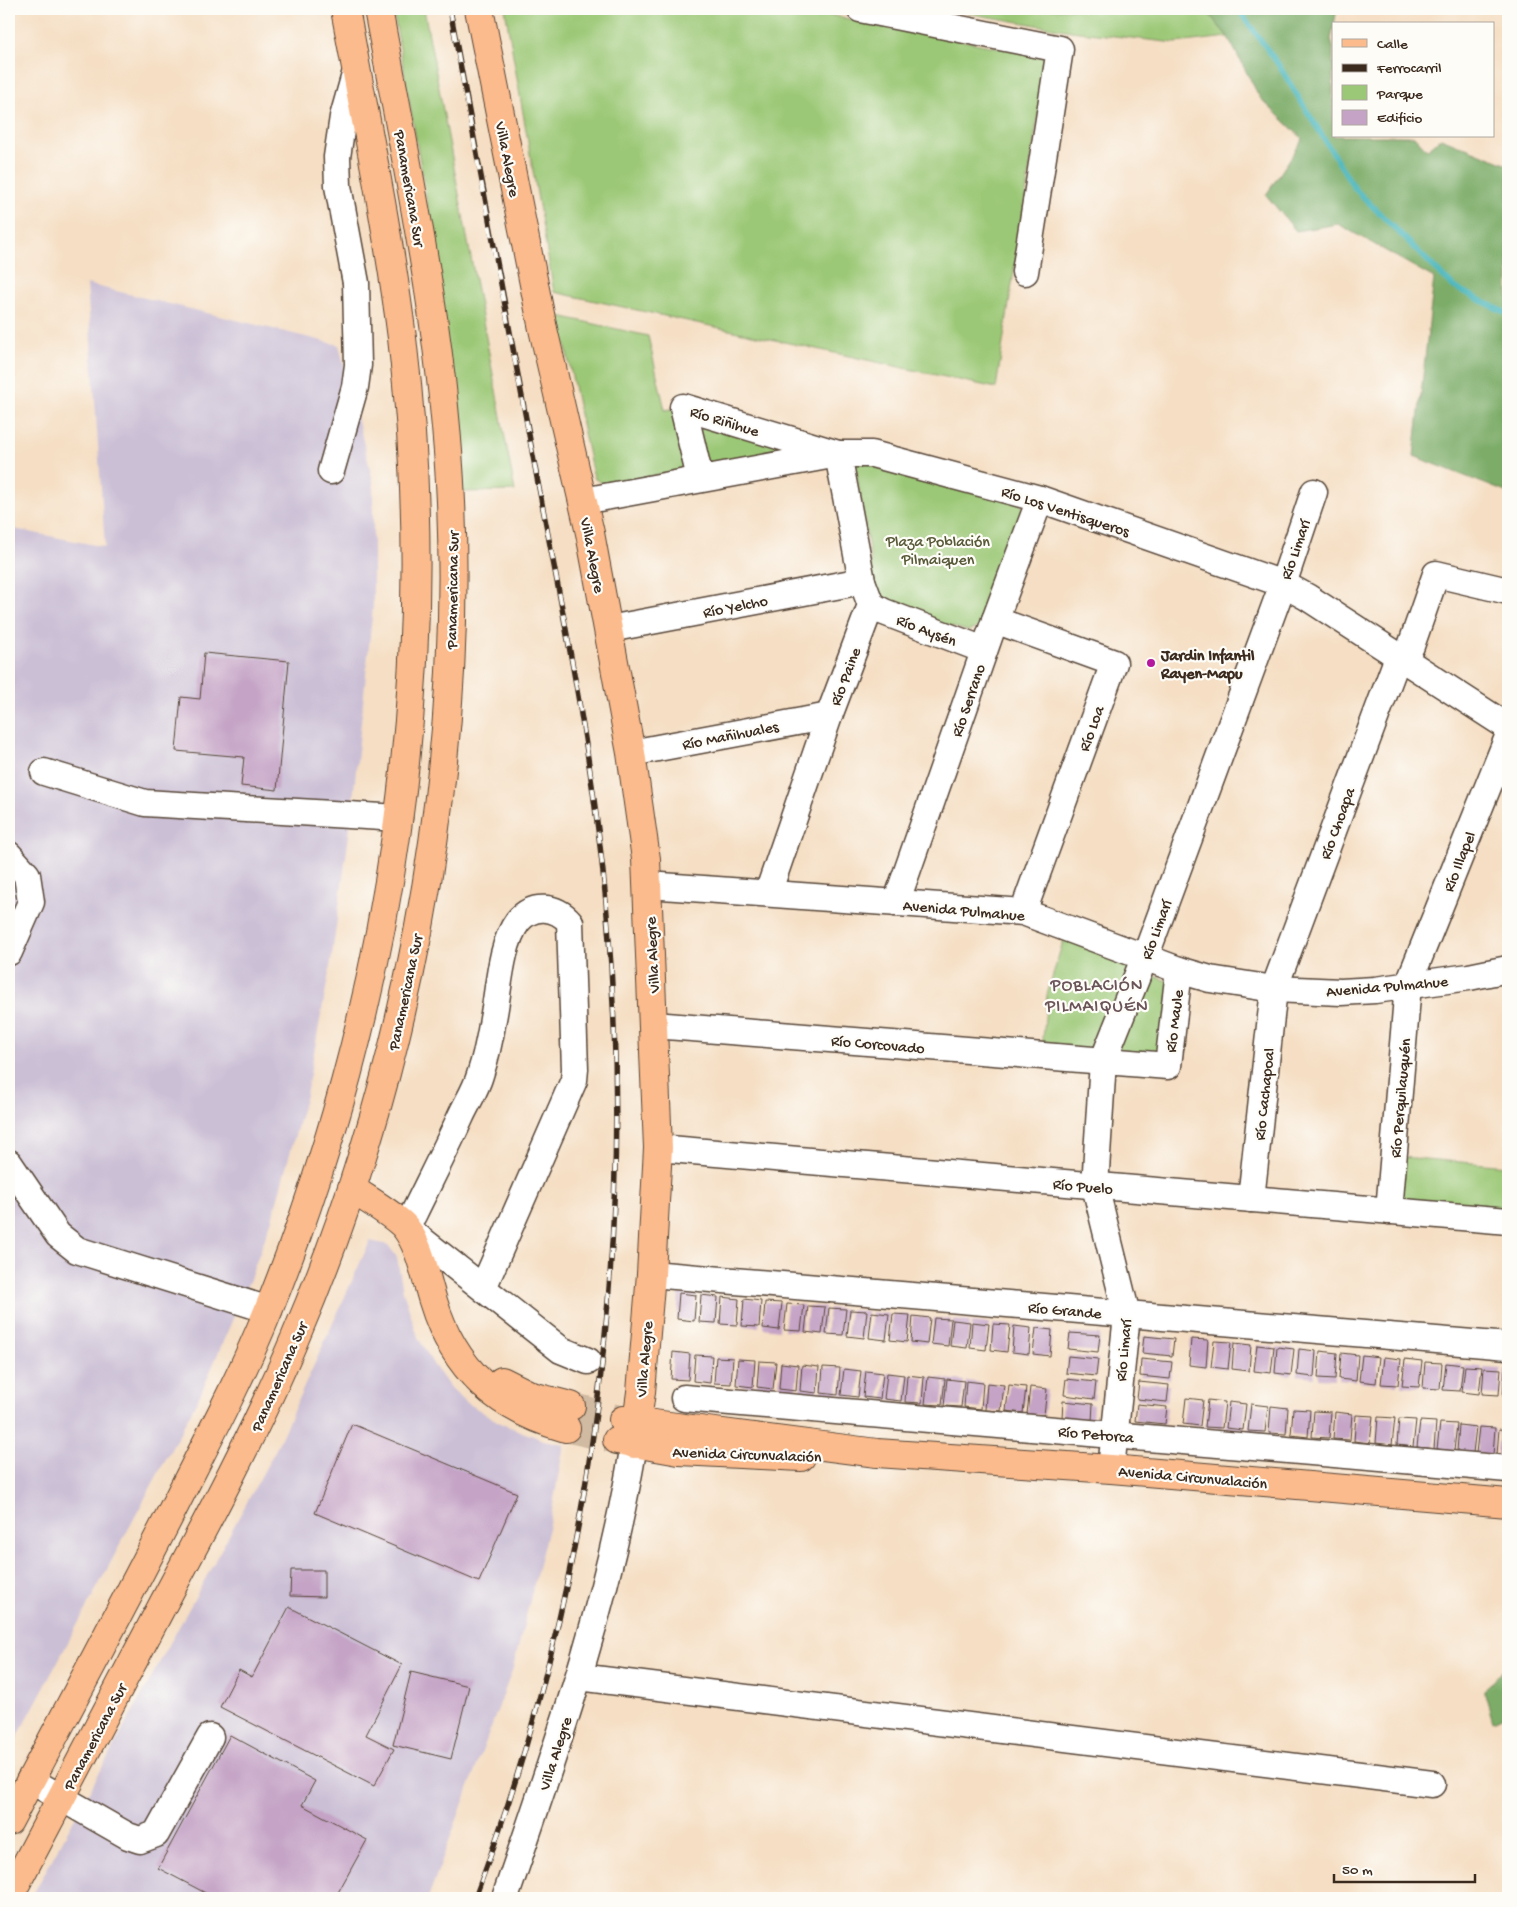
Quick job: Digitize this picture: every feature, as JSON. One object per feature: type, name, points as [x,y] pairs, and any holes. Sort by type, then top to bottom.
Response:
[{"type":"main road","name":"Panamericana Sur","points":[[9,1821],[87,1676],[175,1505],[232,1392],[269,1310],[320,1168],[362,1018],[381,932],[399,818],[412,663],[415,538],[412,466],[402,338],[387,240],[345,9]]},
{"type":"main road","name":"Panamericana Sur","points":[[9,1898],[207,1521],[252,1433],[297,1335],[352,1189],[392,1050],[424,892],[444,740],[452,584],[448,449],[436,335],[378,9]]},
{"type":"main road","name":"Villa Alegre","points":[[479,9],[543,329],[583,501],[609,629],[631,753],[648,885],[658,1148],[651,1274],[628,1431]]},
{"type":"main road","points":[[352,1189],[404,1226],[418,1251],[436,1313],[442,1324],[466,1353],[495,1378],[569,1417]]},
{"type":"main road","name":"Avenida Circunvalación","points":[[628,1431],[759,1436],[877,1453],[1111,1469],[1508,1503]]},
{"type":"main road","points":[[175,1505],[207,1521]]},
{"type":"street","points":[[860,9],[1060,49],[1025,272]]},
{"type":"street","points":[[332,471],[355,387],[358,365],[356,283],[338,186],[337,157],[343,117],[356,72]]},
{"type":"street","name":"Río Riñihue","points":[[700,478],[683,407],[838,454]]},
{"type":"street","points":[[838,454],[862,581],[871,605]]},
{"type":"street","name":"Río Los Ventisqueros","points":[[583,501],[838,454],[871,454],[1040,499],[1283,584],[1308,597],[1508,727]]},
{"type":"street","name":"Río Limarí","points":[[1111,1469],[1127,1315],[1095,1186],[1103,1061],[1145,958],[1283,584],[1314,492]]},
{"type":"street","name":"Río Serrano","points":[[896,903],[984,650],[1040,499]]},
{"type":"street","name":"Río Choapa","points":[[1274,989],[1401,658],[1411,646],[1436,574],[1508,591]]},
{"type":"street","name":"Río Yelcho","points":[[609,629],[862,581]]},
{"type":"street","name":"Río Aysén","points":[[871,605],[884,612],[984,650]]},
{"type":"street","name":"Río Paine","points":[[768,893],[829,716],[871,605]]},
{"type":"street","name":"Río Loa","points":[[995,620],[1114,663],[1023,912]]},
{"type":"street","name":"Río Mañihuales","points":[[631,753],[829,716]]},
{"type":"street","name":"Río Illapel","points":[[1408,985],[1508,737]]},
{"type":"street","points":[[44,772],[146,803],[399,818]]},
{"type":"street","points":[[9,855],[27,875],[31,902],[9,952]]},
{"type":"street","name":"Avenida Pulmahue","points":[[648,885],[1023,912],[1179,970],[1218,980],[1274,989],[1341,992],[1408,985],[1508,969]]},
{"type":"street","points":[[483,1288],[572,1088],[575,1069],[570,922],[563,914],[547,909],[531,911],[520,919],[512,930],[501,972],[480,1076],[413,1215],[404,1226],[561,1350],[588,1361]]},
{"type":"street","name":"Río Maule","points":[[1103,1061],[1168,1066],[1179,970]]},
{"type":"street","name":"Río Perquilauquén","points":[[1389,1211],[1408,985]]},
{"type":"street","name":"Río Cachapoal","points":[[1251,1199],[1274,989]]},
{"type":"street","name":"Río Corcovado","points":[[654,1025],[1103,1061]]},
{"type":"street","name":"Río Puelo","points":[[658,1148],[1508,1221]]},
{"type":"street","points":[[9,1163],[58,1235],[77,1250],[269,1310]]},
{"type":"street","name":"Río Grande","points":[[651,1274],[1508,1346]]},
{"type":"street","name":"Río Petorca","points":[[684,1398],[1508,1469]]},
{"type":"street","name":"Villa Alegre","points":[[505,1898],[563,1731],[604,1591],[628,1431]]},
{"type":"street","points":[[579,1677],[1432,1784]]},
{"type":"street","points":[[30,1780],[134,1838],[151,1837],[156,1834],[210,1737]]},
{"type":"shaded area","points":[[87,284],[339,345],[373,481],[373,607],[350,828],[331,962],[306,1095],[272,1219],[250,1279],[201,1393],[9,1753],[9,528],[105,547]]},
{"type":"shaded area","points":[[370,1241],[388,1245],[397,1257],[403,1291],[418,1337],[433,1364],[451,1389],[466,1402],[502,1424],[543,1440],[564,1444],[551,1516],[513,1668],[428,1898],[31,1898],[276,1449]]},
{"type":"green space","points":[[393,9],[424,9],[515,491],[460,492],[434,241]]},
{"type":"green space","points":[[505,9],[798,9],[1047,57],[996,388],[554,292]]},
{"type":"green space","points":[[943,9],[1205,9],[1228,37],[1175,43],[1071,31]]},
{"type":"green space","points":[[1205,9],[1337,9],[1334,22],[1332,22],[1331,40],[1332,138],[1416,138],[1427,150],[1441,138],[1508,165],[1508,493],[1414,456],[1434,278],[1338,224],[1296,231],[1266,195],[1303,139],[1260,98],[1228,37]]},
{"type":"green space","points":[[559,316],[648,336],[665,410],[677,408],[692,469],[604,484],[595,479]]},
{"type":"green space","points":[[688,411],[808,448],[702,467]]},
{"type":"green space","name":"Plaza Población Pilmaiquen","points":[[854,459],[1019,502],[1024,510],[982,624],[977,628],[968,631],[871,605],[871,561]]},
{"type":"green space","points":[[1064,938],[1136,965],[1099,1056],[1042,1051],[1047,995]]},
{"type":"green space","points":[[1146,973],[1173,983],[1165,1060],[1114,1055]]},
{"type":"green space","points":[[1401,1157],[1508,1166],[1508,1215],[1397,1207]]},
{"type":"green space","points":[[1508,1665],[1508,1714],[1493,1721],[1484,1690]]},
{"type":"building","points":[[204,653],[289,661],[277,790],[241,786],[244,757],[176,751],[181,697],[200,699]]},
{"type":"building","points":[[679,1293],[696,1295],[694,1321],[677,1319]]},
{"type":"building","points":[[701,1295],[718,1297],[716,1323],[699,1322]]},
{"type":"building","points":[[722,1297],[739,1299],[737,1325],[720,1324]]},
{"type":"building","points":[[744,1299],[761,1301],[759,1327],[742,1326]]},
{"type":"building","points":[[765,1302],[782,1303],[779,1330],[763,1328]]},
{"type":"building","points":[[787,1304],[804,1305],[801,1331],[784,1330]]},
{"type":"building","points":[[808,1306],[825,1307],[822,1334],[805,1332]]},
{"type":"building","points":[[829,1308],[846,1309],[843,1335],[826,1334]]},
{"type":"building","points":[[850,1310],[867,1311],[864,1338],[847,1336]]},
{"type":"building","points":[[872,1312],[889,1314],[886,1340],[869,1338]]},
{"type":"building","points":[[893,1314],[910,1315],[907,1342],[890,1340]]},
{"type":"building","points":[[913,1316],[930,1318],[927,1344],[911,1342]]},
{"type":"building","points":[[934,1318],[951,1319],[948,1346],[931,1344]]},
{"type":"building","points":[[953,1320],[970,1322],[967,1348],[950,1346]]},
{"type":"building","points":[[972,1322],[989,1324],[986,1350],[970,1348]]},
{"type":"building","points":[[993,1324],[1010,1325],[1007,1352],[991,1350]]},
{"type":"building","points":[[1014,1326],[1031,1328],[1029,1354],[1012,1352]]},
{"type":"building","points":[[1036,1328],[1052,1330],[1050,1356],[1033,1354]]},
{"type":"building","points":[[1070,1333],[1100,1335],[1098,1352],[1068,1349]]},
{"type":"building","points":[[1144,1336],[1174,1339],[1172,1356],[1142,1353]]},
{"type":"building","points":[[1191,1339],[1208,1340],[1206,1367],[1189,1365]]},
{"type":"building","points":[[1214,1341],[1231,1342],[1228,1369],[1211,1367]]},
{"type":"building","points":[[1234,1343],[1251,1345],[1249,1371],[1232,1369]]},
{"type":"building","points":[[1257,1345],[1274,1347],[1271,1373],[1254,1371]]},
{"type":"building","points":[[1277,1347],[1294,1349],[1291,1375],[1275,1373]]},
{"type":"building","points":[[1299,1349],[1316,1351],[1314,1377],[1297,1375]]},
{"type":"building","points":[[1320,1351],[1337,1353],[1335,1379],[1318,1378]]},
{"type":"building","points":[[673,1352],[690,1354],[688,1380],[671,1379]]},
{"type":"building","points":[[1341,1353],[1358,1355],[1356,1381],[1339,1379]]},
{"type":"building","points":[[695,1355],[712,1356],[710,1383],[693,1381]]},
{"type":"building","points":[[1362,1355],[1379,1357],[1376,1383],[1359,1381]]},
{"type":"building","points":[[1068,1356],[1098,1359],[1096,1376],[1066,1373]]},
{"type":"building","points":[[716,1357],[733,1358],[731,1384],[714,1383]]},
{"type":"building","points":[[1384,1357],[1401,1359],[1398,1385],[1381,1384]]},
{"type":"building","points":[[738,1359],[755,1360],[753,1387],[736,1385]]},
{"type":"building","points":[[1141,1359],[1172,1362],[1170,1379],[1140,1376]]},
{"type":"building","points":[[1405,1359],[1422,1361],[1419,1387],[1402,1386]]},
{"type":"building","points":[[759,1361],[776,1362],[773,1389],[757,1387]]},
{"type":"building","points":[[1425,1362],[1442,1363],[1440,1389],[1423,1388]]},
{"type":"building","points":[[781,1363],[798,1365],[796,1391],[779,1389]]},
{"type":"building","points":[[1446,1363],[1463,1365],[1460,1391],[1443,1390]]},
{"type":"building","points":[[802,1365],[819,1367],[817,1393],[800,1391]]},
{"type":"building","points":[[1465,1366],[1482,1367],[1479,1394],[1462,1392]]},
{"type":"building","points":[[823,1367],[840,1368],[838,1395],[821,1393]]},
{"type":"building","points":[[1484,1368],[1501,1369],[1499,1395],[1482,1394]]},
{"type":"building","points":[[844,1369],[861,1371],[858,1397],[841,1395]]},
{"type":"building","points":[[1505,1369],[1508,1370],[1508,1396],[1503,1396]]},
{"type":"building","points":[[866,1371],[883,1373],[880,1399],[863,1397]]},
{"type":"building","points":[[887,1373],[904,1375],[901,1401],[884,1399]]},
{"type":"building","points":[[907,1375],[924,1377],[922,1403],[905,1402]]},
{"type":"building","points":[[928,1377],[945,1379],[942,1405],[925,1404]]},
{"type":"building","points":[[947,1379],[964,1381],[961,1407],[944,1406]]},
{"type":"building","points":[[1066,1379],[1096,1382],[1094,1399],[1064,1395]]},
{"type":"building","points":[[966,1381],[983,1383],[981,1409],[964,1407]]},
{"type":"building","points":[[1139,1382],[1169,1385],[1167,1402],[1137,1399]]},
{"type":"building","points":[[987,1383],[1004,1385],[1001,1411],[985,1410]]},
{"type":"building","points":[[1009,1385],[1026,1387],[1023,1413],[1006,1411]]},
{"type":"building","points":[[1030,1387],[1047,1389],[1044,1415],[1027,1414]]},
{"type":"building","points":[[1186,1398],[1203,1400],[1200,1426],[1183,1424]]},
{"type":"building","points":[[1208,1400],[1225,1402],[1222,1428],[1205,1427]]},
{"type":"building","points":[[1063,1401],[1093,1404],[1092,1421],[1062,1418]]},
{"type":"building","points":[[1229,1402],[1246,1404],[1243,1430],[1226,1428]]},
{"type":"building","points":[[1137,1404],[1167,1407],[1165,1424],[1135,1421]]},
{"type":"building","points":[[1251,1404],[1268,1406],[1265,1432],[1248,1431]]},
{"type":"building","points":[[1271,1406],[1288,1408],[1286,1434],[1269,1433]]},
{"type":"building","points":[[1293,1409],[1310,1410],[1308,1437],[1291,1435]]},
{"type":"building","points":[[1314,1411],[1331,1412],[1329,1438],[1312,1437]]},
{"type":"building","points":[[1335,1412],[1352,1414],[1350,1440],[1333,1439]]},
{"type":"building","points":[[1356,1415],[1373,1416],[1370,1443],[1354,1441]]},
{"type":"building","points":[[1378,1417],[1395,1418],[1392,1445],[1376,1443]]},
{"type":"building","points":[[1399,1419],[1416,1420],[1413,1447],[1397,1445]]},
{"type":"building","points":[[1420,1421],[1436,1422],[1434,1449],[1417,1447]]},
{"type":"building","points":[[1440,1423],[1457,1424],[1454,1451],[1437,1449]]},
{"type":"building","points":[[352,1424],[517,1493],[479,1582],[315,1513]]},
{"type":"building","points":[[1459,1425],[1476,1427],[1473,1453],[1457,1451]]},
{"type":"building","points":[[1479,1427],[1495,1428],[1493,1455],[1476,1453]]},
{"type":"building","points":[[1499,1429],[1508,1430],[1508,1456],[1497,1455]]},
{"type":"building","points":[[291,1570],[324,1570],[324,1597],[290,1596]]},
{"type":"building","points":[[289,1607],[402,1665],[366,1735],[394,1749],[374,1786],[220,1707],[239,1670],[252,1677]]},
{"type":"building","points":[[411,1672],[469,1686],[451,1759],[393,1745]]},
{"type":"building","points":[[230,1735],[315,1781],[302,1805],[367,1840],[335,1898],[215,1898],[158,1868]]},
{"type":"waterway","points":[[1238,9],[1278,64],[1355,189],[1454,287],[1508,314]]},
{"type":"tunnel","points":[[571,1406],[623,1420]]},
{"type":"tunnel","points":[[566,1428],[617,1440]]},
{"type":"railway","points":[[450,9],[586,744],[606,902],[614,1028],[615,1155],[610,1281],[597,1408],[577,1533],[550,1657],[516,1779],[475,1898]]},
{"type":"place","name":"Jardin Infantil Rayen-Mapu","points":[[1151,663]]},
{"type":"district","name":"POBLACIÓN PILMAIQUÉN","points":[[1097,994]]}]
